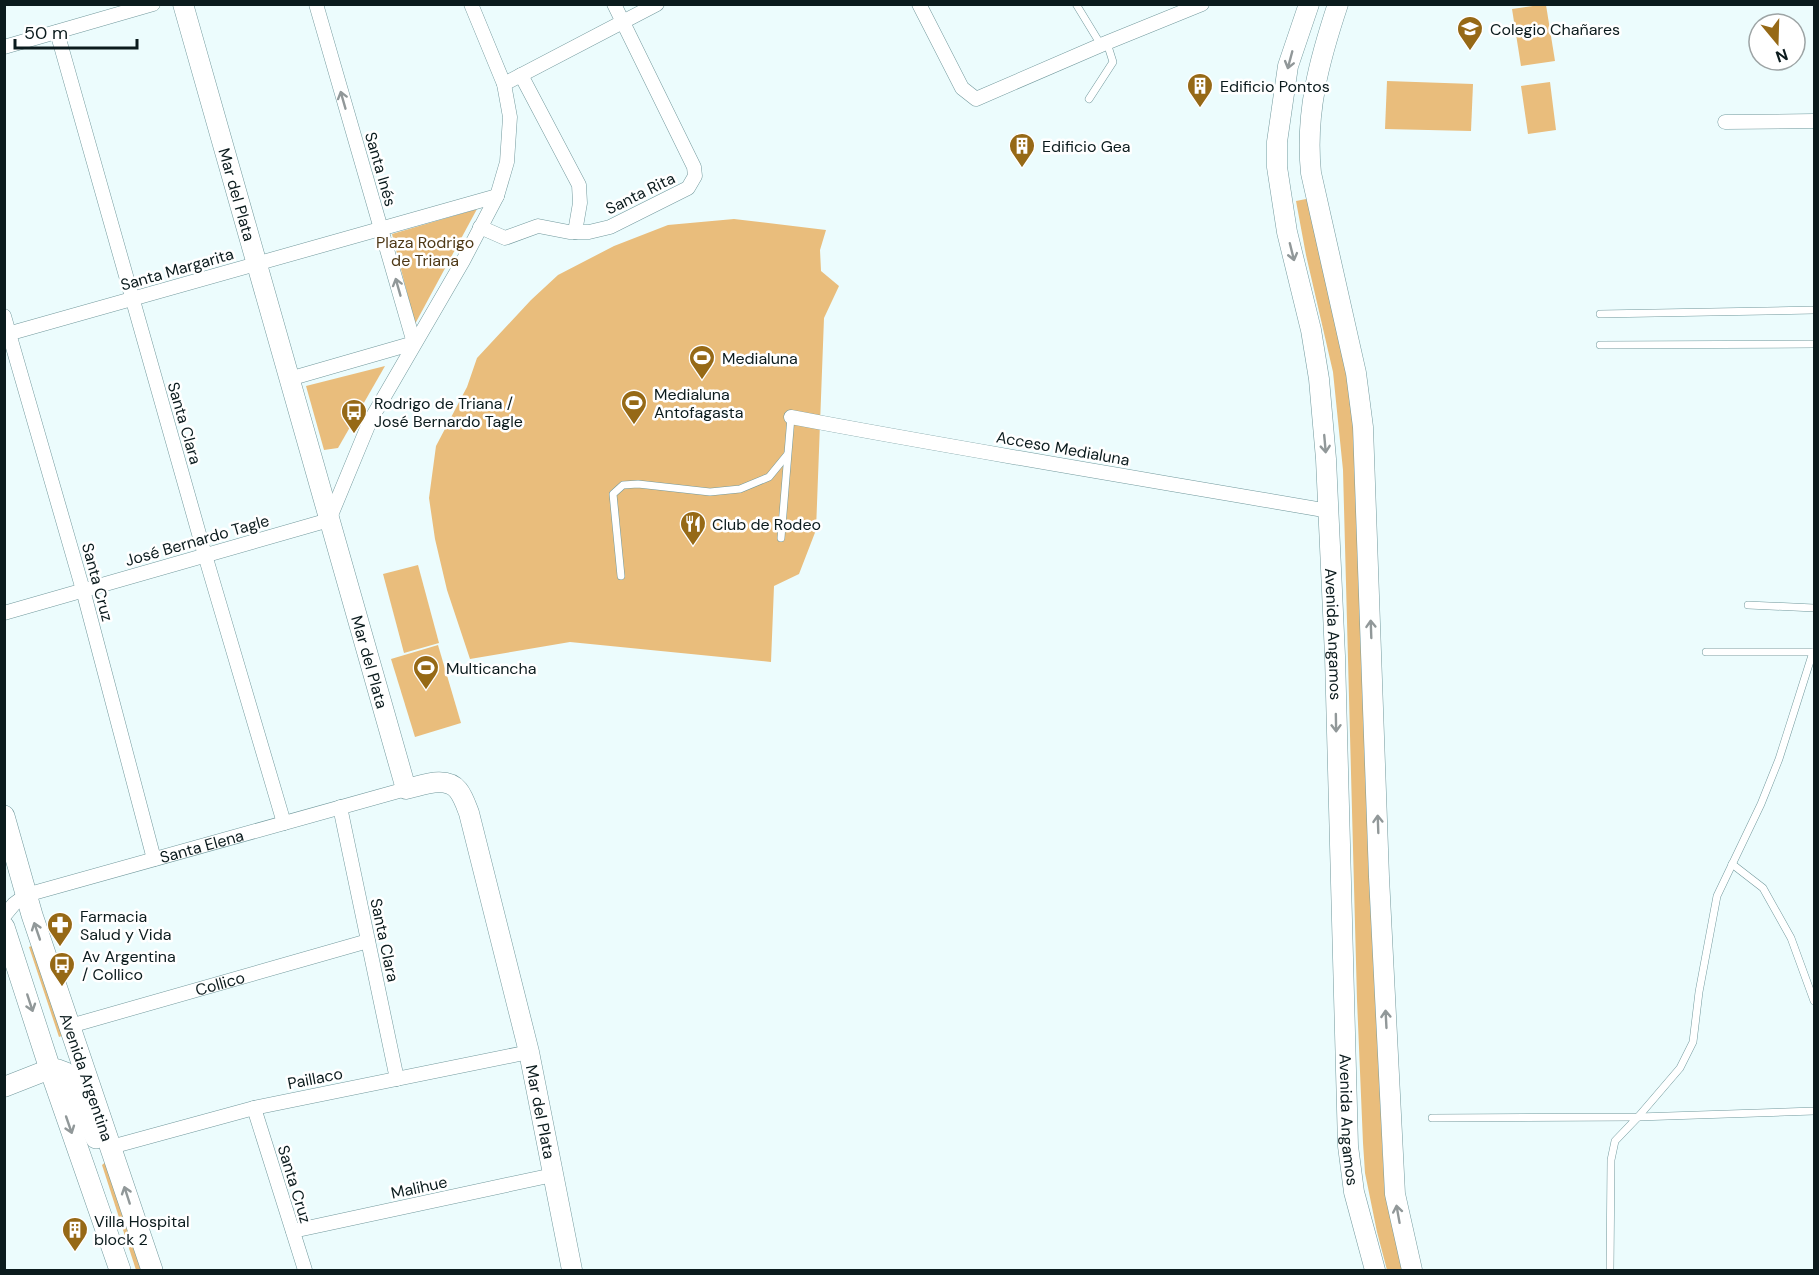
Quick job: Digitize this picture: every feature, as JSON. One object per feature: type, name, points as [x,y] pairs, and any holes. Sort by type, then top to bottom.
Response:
[{"type":"main road","name":"Mar del Plata","points":[[183,4],[406,789],[440,782],[454,786],[460,791],[468,813],[529,1052],[572,1270]]},
{"type":"main road","name":"Avenida Angamos","points":[[1308,4],[1288,66],[1277,142],[1277,167],[1287,232],[1311,330],[1319,379],[1329,511],[1335,656],[1348,1146],[1354,1192],[1374,1270]]},
{"type":"main road","points":[[1338,4],[1319,62],[1312,106],[1309,147],[1311,173],[1356,373],[1363,427],[1379,877],[1395,1194],[1412,1270]]},
{"type":"main road","name":"Avenida Argentina","points":[[4,816],[8,847],[152,1270]]},
{"type":"main road","name":"Avenida Argentina","points":[[4,927],[50,1070],[120,1270]]},
{"type":"main road","points":[[4,1087],[50,1070],[66,1073],[94,1137],[103,1146],[111,1147]]},
{"type":"street","points":[[4,47],[153,4]]},
{"type":"street","name":"Santa Inés","points":[[316,4],[414,343]]},
{"type":"street","points":[[329,520],[370,421],[463,261],[496,196],[507,162],[510,117],[504,84],[471,4]]},
{"type":"street","name":"Santa Rita","points":[[480,227],[505,238],[538,226],[589,232],[610,227],[688,188],[695,176],[694,167],[614,4]]},
{"type":"street","points":[[504,84],[657,4]]},
{"type":"street","points":[[920,4],[962,88],[976,99],[1202,4]]},
{"type":"street","name":"Santa Clara","points":[[57,32],[205,555],[284,823]]},
{"type":"street","points":[[521,75],[579,185],[580,203],[575,232]]},
{"type":"street","points":[[1725,122],[1815,121]]},
{"type":"street","name":"Santa Margarita","points":[[7,334],[496,196]]},
{"type":"street","name":"Santa Cruz","points":[[4,316],[7,334],[83,590],[154,859]]},
{"type":"street","points":[[290,379],[414,343]]},
{"type":"street","name":"Acceso Medialuna","points":[[791,417],[1329,511]]},
{"type":"street","name":"José Bernardo Tagle","points":[[4,612],[329,520]]},
{"type":"street","name":"Santa Elena","points":[[4,916],[26,895],[406,789]]},
{"type":"street","name":"Santa Clara","points":[[340,807],[398,1078]]},
{"type":"street","name":"Collico","points":[[70,1026],[368,941]]},
{"type":"street","name":"Paillaco","points":[[111,1147],[254,1108],[529,1052]]},
{"type":"street","name":"Santa Cruz","points":[[254,1108],[305,1270]]},
{"type":"street","name":"Malihue","points":[[293,1231],[553,1175]]},
{"type":"lane","points":[[1076,4],[1104,44],[1113,62],[1089,99]]},
{"type":"lane","points":[[1600,314],[1815,310]]},
{"type":"lane","points":[[1600,345],[1815,344]]},
{"type":"lane","points":[[781,538],[786,455],[791,417]]},
{"type":"lane","points":[[621,576],[613,494],[623,485],[638,484],[710,492],[740,489],[769,477],[786,455]]},
{"type":"lane","points":[[1748,605],[1815,608]]},
{"type":"lane","points":[[1610,1270],[1611,1160],[1615,1141],[1680,1068],[1693,1042],[1699,992],[1716,896],[1761,804],[1779,759],[1814,652],[1706,652]]},
{"type":"lane","points":[[1732,864],[1763,888],[1791,938],[1815,1002]]},
{"type":"lane","points":[[1432,1118],[1638,1117],[1815,1111]]},
{"type":"green space","points":[[1546,5],[1555,61],[1521,66],[1512,9]]},
{"type":"green space","points":[[1387,81],[1473,84],[1471,131],[1385,129]]},
{"type":"green space","points":[[1550,82],[1556,130],[1528,134],[1521,86]]},
{"type":"green space","points":[[1311,198],[1357,423],[1366,625],[1383,1160],[1392,1225],[1407,1270],[1387,1270],[1365,1173],[1357,1000],[1343,470],[1333,372],[1296,201]]},
{"type":"green space","name":"Plaza Rodrigo de Triana","points":[[477,209],[415,324],[392,234]]},
{"type":"green space","name":"Medialuna Antofagasta","points":[[734,219],[826,230],[820,250],[821,271],[839,286],[824,318],[816,530],[799,574],[774,586],[771,662],[570,642],[470,659],[447,590],[435,539],[429,498],[436,446],[467,387],[477,358],[531,300],[558,275],[614,246],[668,225]]},
{"type":"green space","points":[[385,366],[338,448],[324,450],[306,386]]},
{"type":"green space","name":"Multicancha","points":[[418,565],[439,643],[404,653],[383,574]]},
{"type":"green space","name":"Multicancha","points":[[438,645],[461,723],[415,737],[391,659]]},
{"type":"green space","points":[[38,943],[67,1034],[59,1037],[29,947]]},
{"type":"green space","points":[[107,1161],[146,1270],[136,1270],[102,1165]]},
{"type":"place","name":"Colegio Chañares","points":[[1470,52]]},
{"type":"place","name":"Edificio Pontos","points":[[1200,109]]},
{"type":"place","name":"Edificio Gea","points":[[1022,169]]},
{"type":"place","name":"Medialuna","points":[[702,381]]},
{"type":"place","name":"Medialuna Antofagasta","points":[[634,426]]},
{"type":"place","name":"Rodrigo de Triana / José Bernardo Tagle","points":[[354,435]]},
{"type":"place","name":"Club de Rodeo","points":[[693,547]]},
{"type":"place","name":"Multicancha","points":[[426,691]]},
{"type":"place","name":"Farmacia Salud y Vida","points":[[60,948]]},
{"type":"place","name":"Av Argentina / Collico","points":[[62,988]]},
{"type":"place","name":"Villa Hospital block 2","points":[[75,1253]]}]
